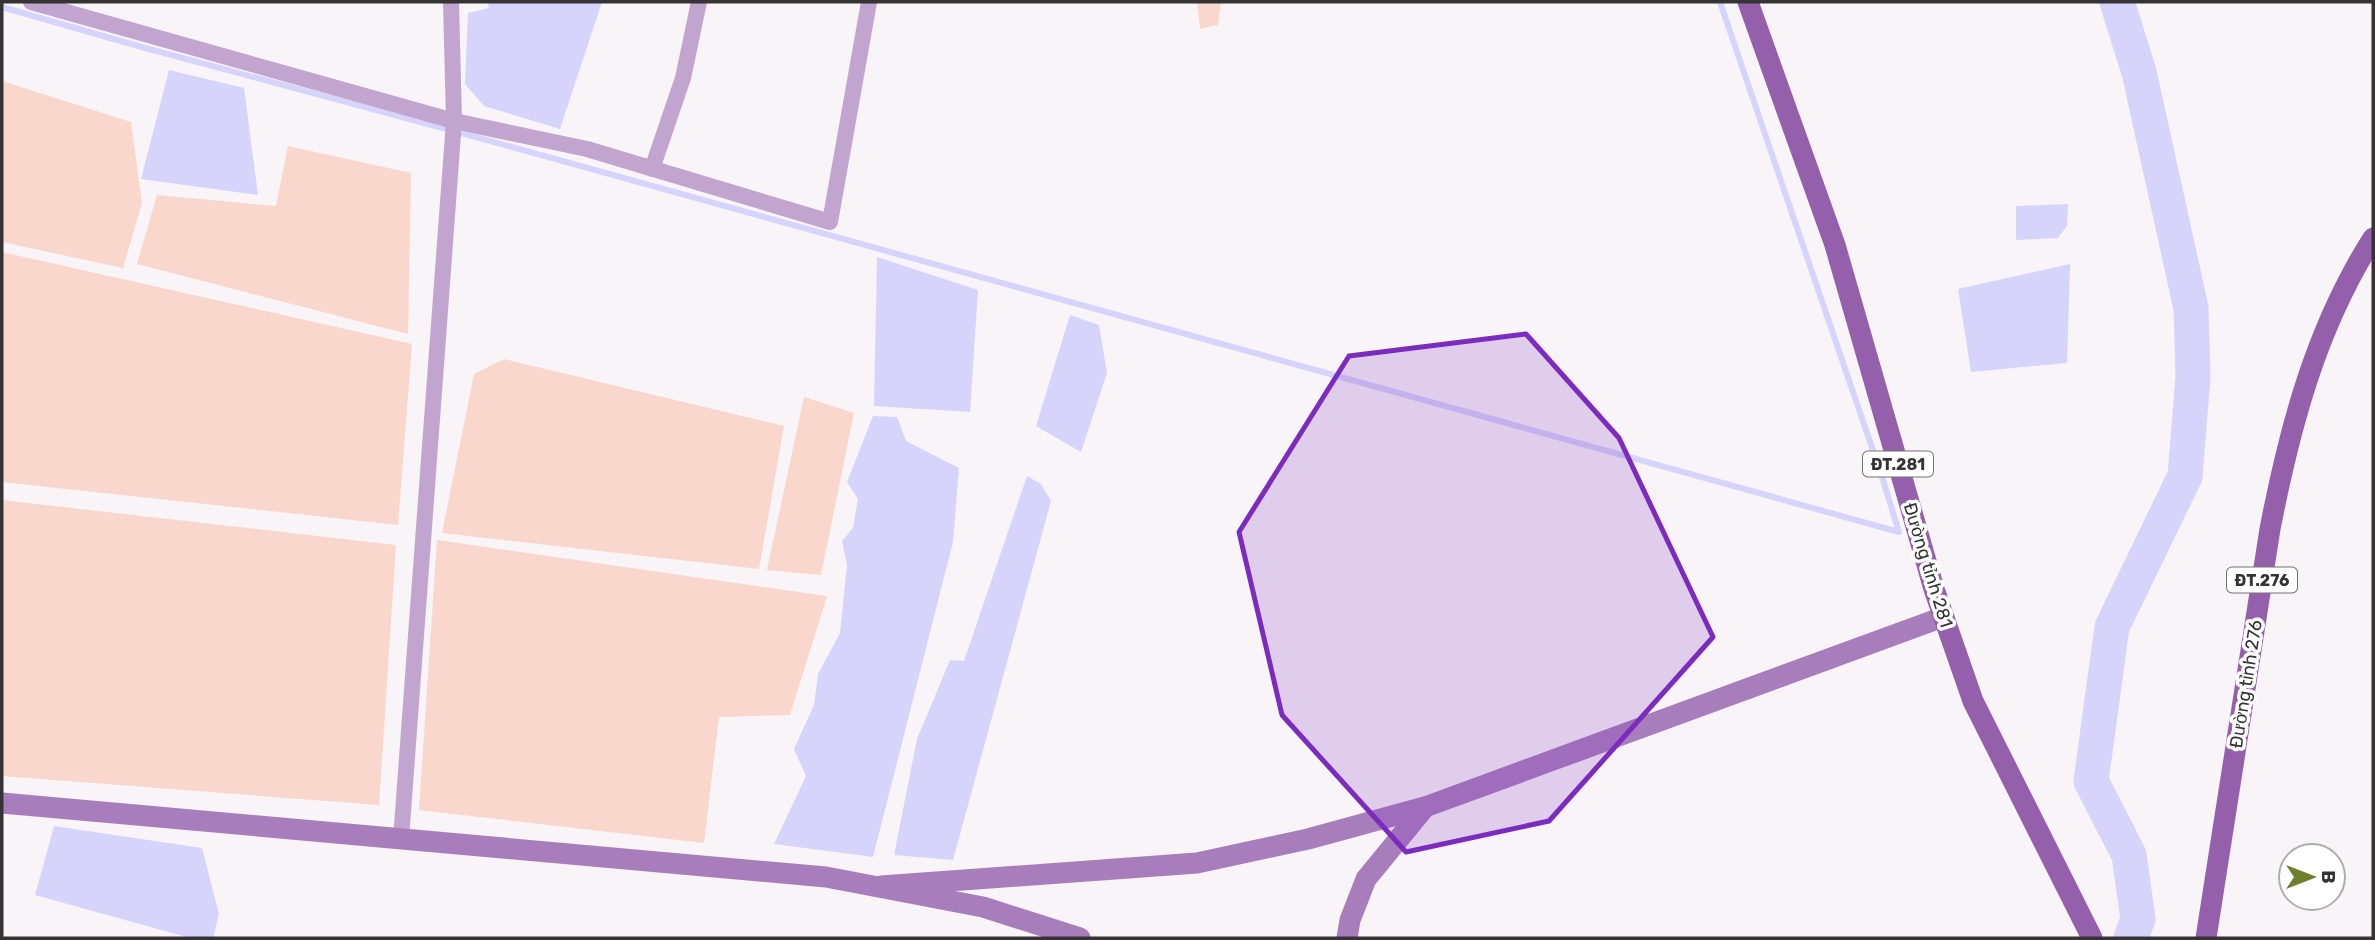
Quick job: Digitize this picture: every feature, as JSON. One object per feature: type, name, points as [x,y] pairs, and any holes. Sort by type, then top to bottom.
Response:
[{"type":"main road","name":"Đường tỉnh 281","points":[[1748,2],[1835,246],[1930,576],[1973,701],[2092,938]]},
{"type":"main road","name":"Đường tỉnh 276","points":[[2206,938],[2270,528],[2282,468],[2305,383],[2329,319],[2373,239]]},
{"type":"main road","points":[[881,886],[1197,863],[1308,839],[1425,807],[1943,617]]},
{"type":"main road","points":[[2,803],[826,877],[983,907],[1080,938]]},
{"type":"main road","points":[[1348,938],[1350,920],[1366,879],[1425,807]]},
{"type":"street","points":[[31,2],[454,121],[587,149],[830,222],[869,2]]},
{"type":"street","points":[[401,839],[454,121],[451,2]]},
{"type":"street","points":[[652,169],[680,89],[699,2]]},
{"type":"highlighted area","points":[[1526,334],[1619,438],[1713,637],[1549,821],[1406,852],[1282,715],[1239,532],[1349,356]]},
{"type":"shaded area","points":[[1197,2],[1221,2],[1218,25],[1200,29]]},
{"type":"shaded area","points":[[2,81],[131,122],[142,203],[123,268],[2,242]]},
{"type":"shaded area","points":[[288,146],[411,173],[408,334],[137,264],[157,195],[276,206]]},
{"type":"shaded area","points":[[2,252],[412,344],[398,525],[2,482]]},
{"type":"shaded area","points":[[504,359],[784,426],[759,569],[442,533],[474,374]]},
{"type":"shaded area","points":[[804,397],[854,413],[821,575],[767,570]]},
{"type":"shaded area","points":[[2,500],[396,545],[379,805],[2,776]]},
{"type":"shaded area","points":[[437,540],[827,596],[790,715],[719,717],[704,843],[419,810]]},
{"type":"water","points":[[487,2],[602,2],[560,129],[484,106],[465,84],[468,13],[489,8]]},
{"type":"water","points":[[169,70],[244,88],[258,195],[141,179]]},
{"type":"water","points":[[2068,204],[2067,226],[2058,238],[2016,240],[2016,206]]},
{"type":"water","points":[[877,257],[978,290],[970,412],[874,406]]},
{"type":"water","points":[[2070,264],[2067,363],[1971,372],[1958,289]]},
{"type":"water","points":[[1070,315],[1099,325],[1107,373],[1081,452],[1036,426]]},
{"type":"water","points":[[873,416],[897,417],[906,441],[959,468],[953,542],[873,857],[774,844],[806,776],[794,749],[814,705],[818,674],[840,633],[847,565],[842,541],[853,528],[858,499],[847,482]]},
{"type":"water","points":[[1027,476],[1041,484],[1051,501],[953,860],[894,855],[917,739],[950,660],[964,661]]},
{"type":"water","points":[[54,826],[202,848],[219,914],[213,938],[190,938],[35,895]]},
{"type":"waterway","points":[[2,7],[1899,532],[1720,2]]},
{"type":"waterway","points":[[2117,2],[2139,72],[2191,308],[2193,377],[2185,476],[2112,627],[2091,781],[2129,855],[2138,919],[2131,938]]}]
